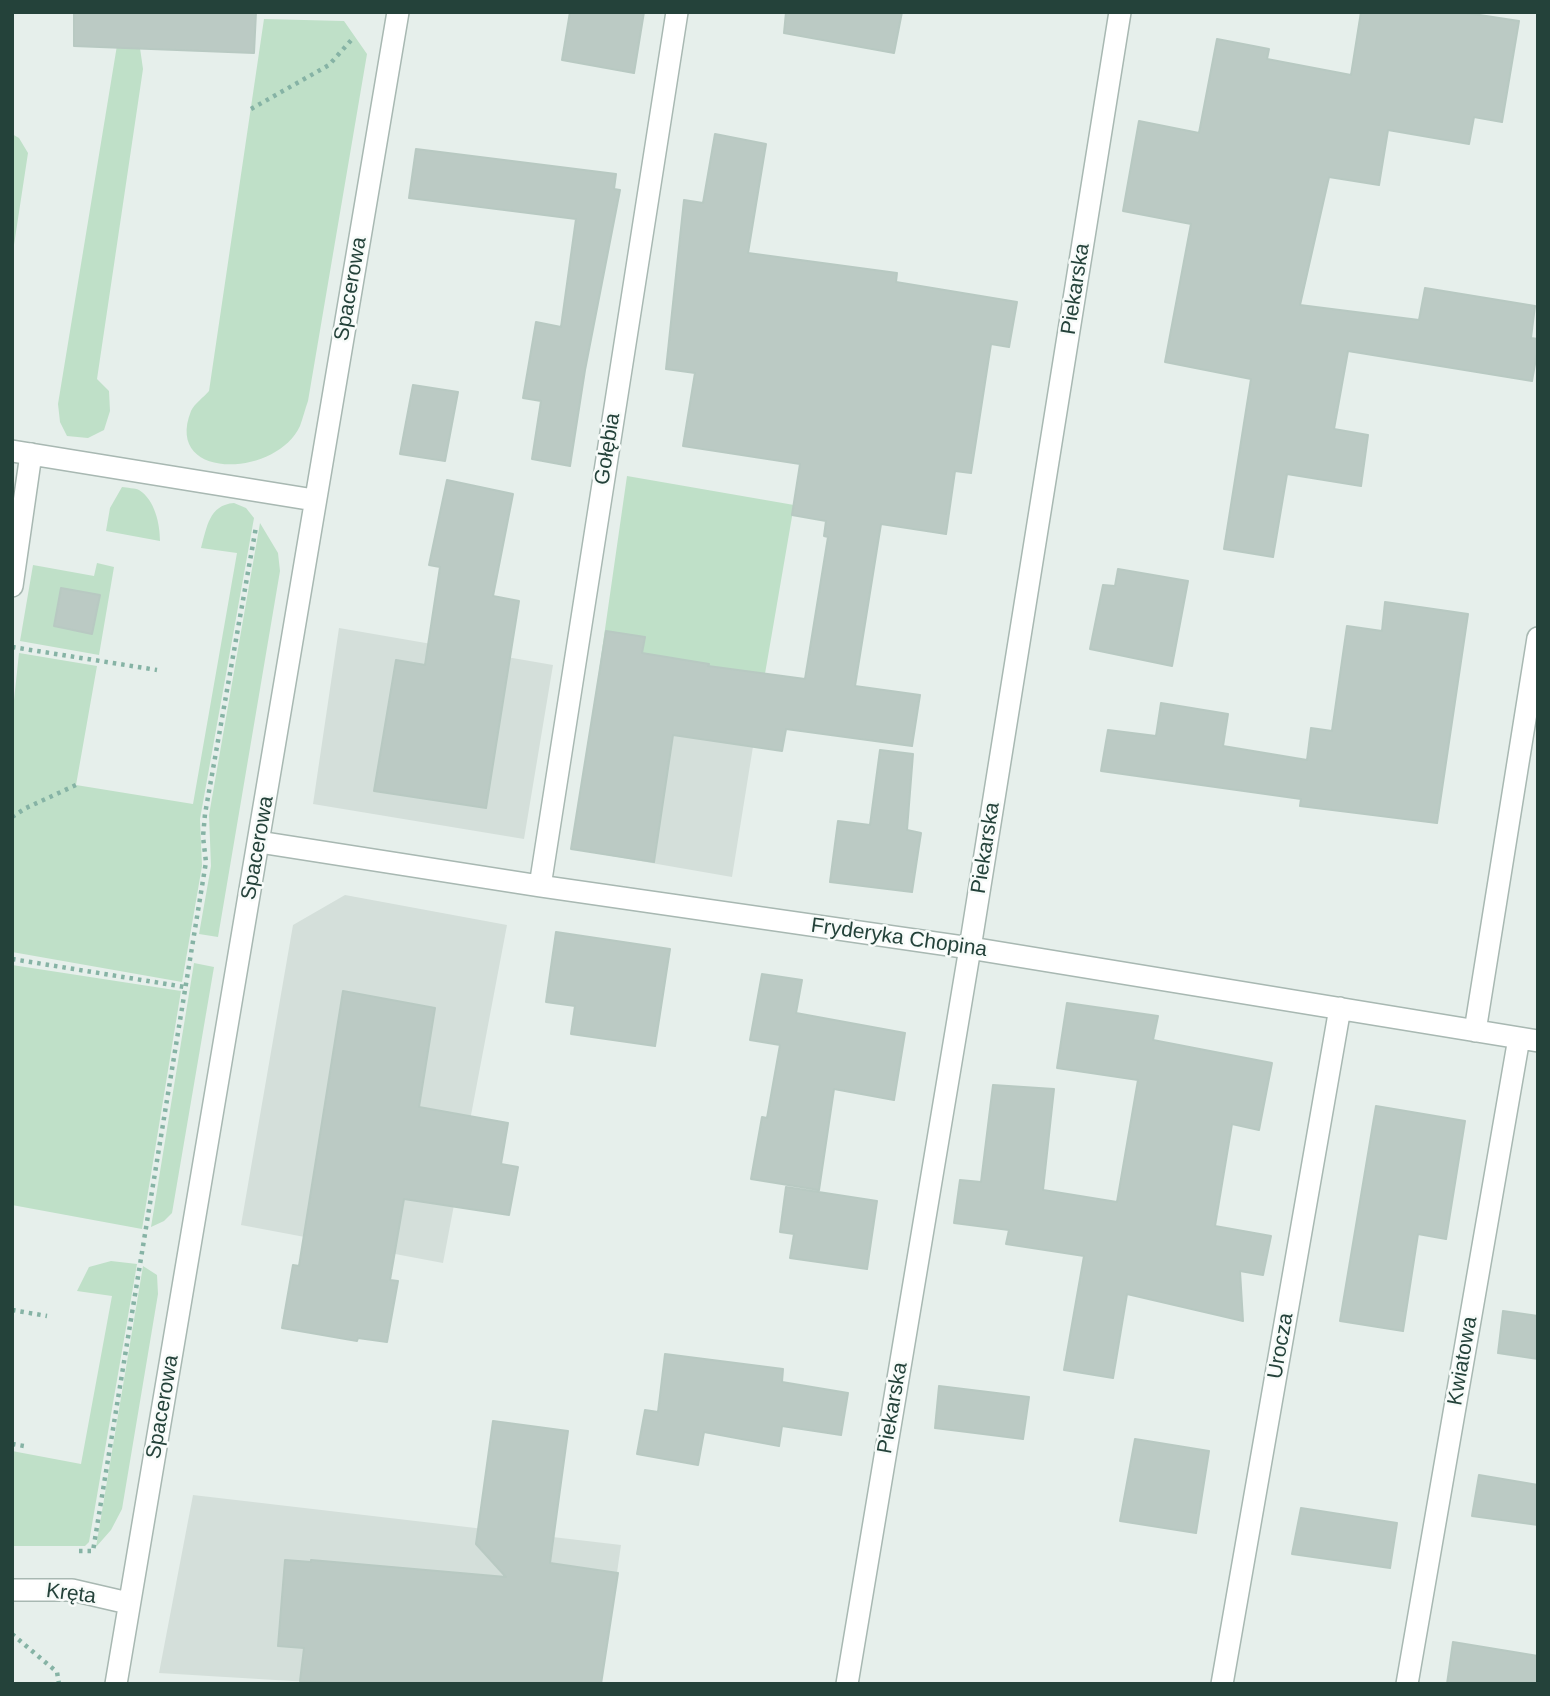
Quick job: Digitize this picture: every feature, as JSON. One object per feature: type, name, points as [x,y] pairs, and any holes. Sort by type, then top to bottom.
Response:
[{"type":"street","name":"Spacerowa","points":[[116,1684],[398,12]]},
{"type":"street","name":"Gołębia","points":[[540,886],[677,12]]},
{"type":"street","name":"Piekarska","points":[[846,1684],[970,948],[1120,12]]},
{"type":"street","points":[[12,586],[22,453],[314,500]]},
{"type":"street","points":[[1475,1031],[1538,638]]},
{"type":"street","name":"Fryderyka Chopina","points":[[259,842],[970,948],[1528,1040]]},
{"type":"street","name":"Urocza","points":[[1222,1684],[1340,1008]]},
{"type":"street","name":"Kwiatowa","points":[[1407,1684],[1528,1040]]},
{"type":"street","name":"Kręta","points":[[12,1590],[72,1590],[128,1603]]},
{"type":"path","points":[[251,109],[329,65],[356,34]]},
{"type":"path","points":[[66,1552],[93,1551],[206,862],[205,814],[262,491]]},
{"type":"path","points":[[12,647],[157,670]]},
{"type":"path","points":[[12,817],[76,785]]},
{"type":"path","points":[[12,959],[185,987]]},
{"type":"path","points":[[12,1310],[47,1316]]},
{"type":"path","points":[[12,1444],[24,1446]]},
{"type":"path","points":[[12,1634],[57,1672],[59,1684]]},
{"type":"shaded area","points":[[339,628],[553,665],[524,839],[313,804]]},
{"type":"shaded area","points":[[599,671],[761,697],[732,877],[571,849]]},
{"type":"shaded area","points":[[345,895],[507,925],[443,1263],[241,1225],[293,925]]},
{"type":"shaded area","points":[[193,1495],[621,1545],[601,1684],[342,1684],[159,1673]]},
{"type":"green space","points":[[71,12],[142,12],[140,48],[143,69],[97,379],[109,391],[110,411],[104,430],[88,438],[67,436],[60,422],[58,404],[121,21]]},
{"type":"green space","points":[[264,19],[344,21],[367,54],[308,401],[300,426],[287,443],[269,455],[248,463],[226,464],[207,460],[193,450],[187,434],[191,411],[209,391]]},
{"type":"green space","points":[[12,134],[19,138],[28,153],[12,258]]},
{"type":"green space","points":[[627,476],[794,505],[761,697],[599,671]]},
{"type":"green space","points":[[122,487],[139,490],[149,500],[158,520],[160,541],[106,531],[110,508]]},
{"type":"green space","points":[[234,503],[246,508],[254,518],[200,819],[202,866],[182,982],[12,952],[12,719],[19,653],[97,666],[76,785],[193,804],[237,553],[201,548],[210,518],[219,508]]},
{"type":"green space","points":[[260,523],[278,553],[280,571],[218,937],[199,934],[211,866],[209,815]]},
{"type":"green space","points":[[97,563],[114,567],[99,655],[20,641],[33,565],[94,576]]},
{"type":"green space","points":[[194,963],[214,967],[172,1213],[164,1221],[151,1227]]},
{"type":"green space","points":[[12,965],[181,991],[142,1229],[12,1205]]},
{"type":"green space","points":[[111,1261],[137,1264],[89,1542],[85,1546],[12,1546],[12,1451],[81,1464],[112,1296],[77,1291],[89,1267]]},
{"type":"green space","points":[[143,1266],[157,1275],[158,1294],[122,1509],[111,1530],[96,1547]]},
{"type":"building","points":[[74,12],[256,12],[254,53],[74,46]]},
{"type":"building","points":[[570,12],[644,12],[634,73],[562,60]]},
{"type":"building","points":[[786,12],[902,12],[894,53],[784,33]]},
{"type":"building","points":[[1361,12],[1460,12],[1519,21],[1502,122],[1474,117],[1469,144],[1388,130],[1379,185],[1329,177],[1300,305],[1419,320],[1425,288],[1535,306],[1531,338],[1538,339],[1538,347],[1532,381],[1348,351],[1334,429],[1368,435],[1361,486],[1287,474],[1273,557],[1224,549],[1251,379],[1165,362],[1191,224],[1123,211],[1139,121],[1199,133],[1217,39],[1269,49],[1267,59],[1351,75]]},
{"type":"building","points":[[715,134],[766,144],[748,253],[897,273],[896,282],[1017,302],[1009,347],[991,344],[971,473],[955,471],[946,534],[881,524],[855,686],[920,695],[912,746],[786,729],[782,751],[673,735],[654,862],[571,849],[606,631],[645,637],[642,653],[709,664],[708,666],[805,679],[828,537],[824,536],[826,521],[792,515],[800,464],[683,446],[695,373],[666,369],[684,200],[703,203]]},
{"type":"building","points":[[416,149],[616,174],[614,189],[620,190],[585,370],[570,466],[532,459],[541,401],[523,398],[536,322],[561,327],[576,219],[409,198]]},
{"type":"building","points":[[413,385],[458,392],[445,461],[400,454]]},
{"type":"building","points":[[447,480],[513,494],[493,596],[519,601],[486,808],[374,791],[396,660],[425,665],[440,567],[429,565]]},
{"type":"building","points":[[1118,569],[1188,581],[1172,666],[1090,649],[1103,585],[1115,586]]},
{"type":"building","points":[[61,588],[100,595],[92,634],[54,626]]},
{"type":"building","points":[[1385,602],[1468,614],[1437,823],[1300,806],[1301,799],[1101,771],[1108,730],[1156,736],[1161,703],[1228,714],[1223,746],[1307,760],[1311,728],[1332,731],[1347,626],[1382,631]]},
{"type":"building","points":[[880,750],[913,754],[907,830],[921,833],[912,892],[830,882],[838,821],[870,825]]},
{"type":"building","points":[[556,932],[670,949],[655,1046],[571,1034],[575,1006],[546,1002]]},
{"type":"building","points":[[762,974],[802,980],[796,1013],[905,1033],[894,1100],[834,1089],[819,1190],[751,1179],[762,1117],[767,1118],[780,1045],[750,1040]]},
{"type":"building","points":[[343,991],[435,1008],[419,1107],[508,1123],[501,1164],[518,1167],[509,1215],[404,1199],[390,1280],[398,1281],[387,1342],[358,1338],[357,1341],[282,1328],[293,1265],[299,1266]]},
{"type":"building","points":[[1067,1003],[1158,1016],[1153,1040],[1272,1063],[1259,1130],[1232,1124],[1215,1226],[1271,1236],[1263,1275],[1240,1271],[1243,1321],[1127,1294],[1113,1378],[1064,1370],[1084,1256],[1006,1244],[1009,1230],[954,1223],[960,1180],[981,1182],[993,1085],[1054,1089],[1043,1190],[1117,1202],[1138,1080],[1057,1068]]},
{"type":"building","points":[[1376,1106],[1465,1121],[1446,1239],[1418,1234],[1403,1331],[1340,1321]]},
{"type":"building","points":[[786,1187],[877,1201],[867,1269],[790,1258],[794,1234],[780,1232]]},
{"type":"building","points":[[1503,1311],[1538,1316],[1538,1359],[1498,1353]]},
{"type":"building","points":[[665,1354],[783,1369],[782,1382],[848,1393],[841,1435],[782,1426],[779,1446],[704,1432],[698,1465],[637,1454],[645,1410],[658,1412]]},
{"type":"building","points":[[939,1386],[1029,1397],[1023,1439],[935,1428]]},
{"type":"building","points":[[493,1421],[568,1431],[550,1563],[618,1573],[601,1684],[343,1684],[300,1681],[304,1648],[278,1646],[285,1560],[506,1577],[476,1544]]},
{"type":"building","points":[[1135,1439],[1209,1451],[1196,1533],[1120,1521]]},
{"type":"building","points":[[1479,1475],[1538,1485],[1538,1525],[1472,1516]]},
{"type":"building","points":[[1301,1508],[1397,1523],[1390,1568],[1292,1554]]},
{"type":"building","points":[[1453,1642],[1538,1656],[1538,1684],[1447,1684]]}]
